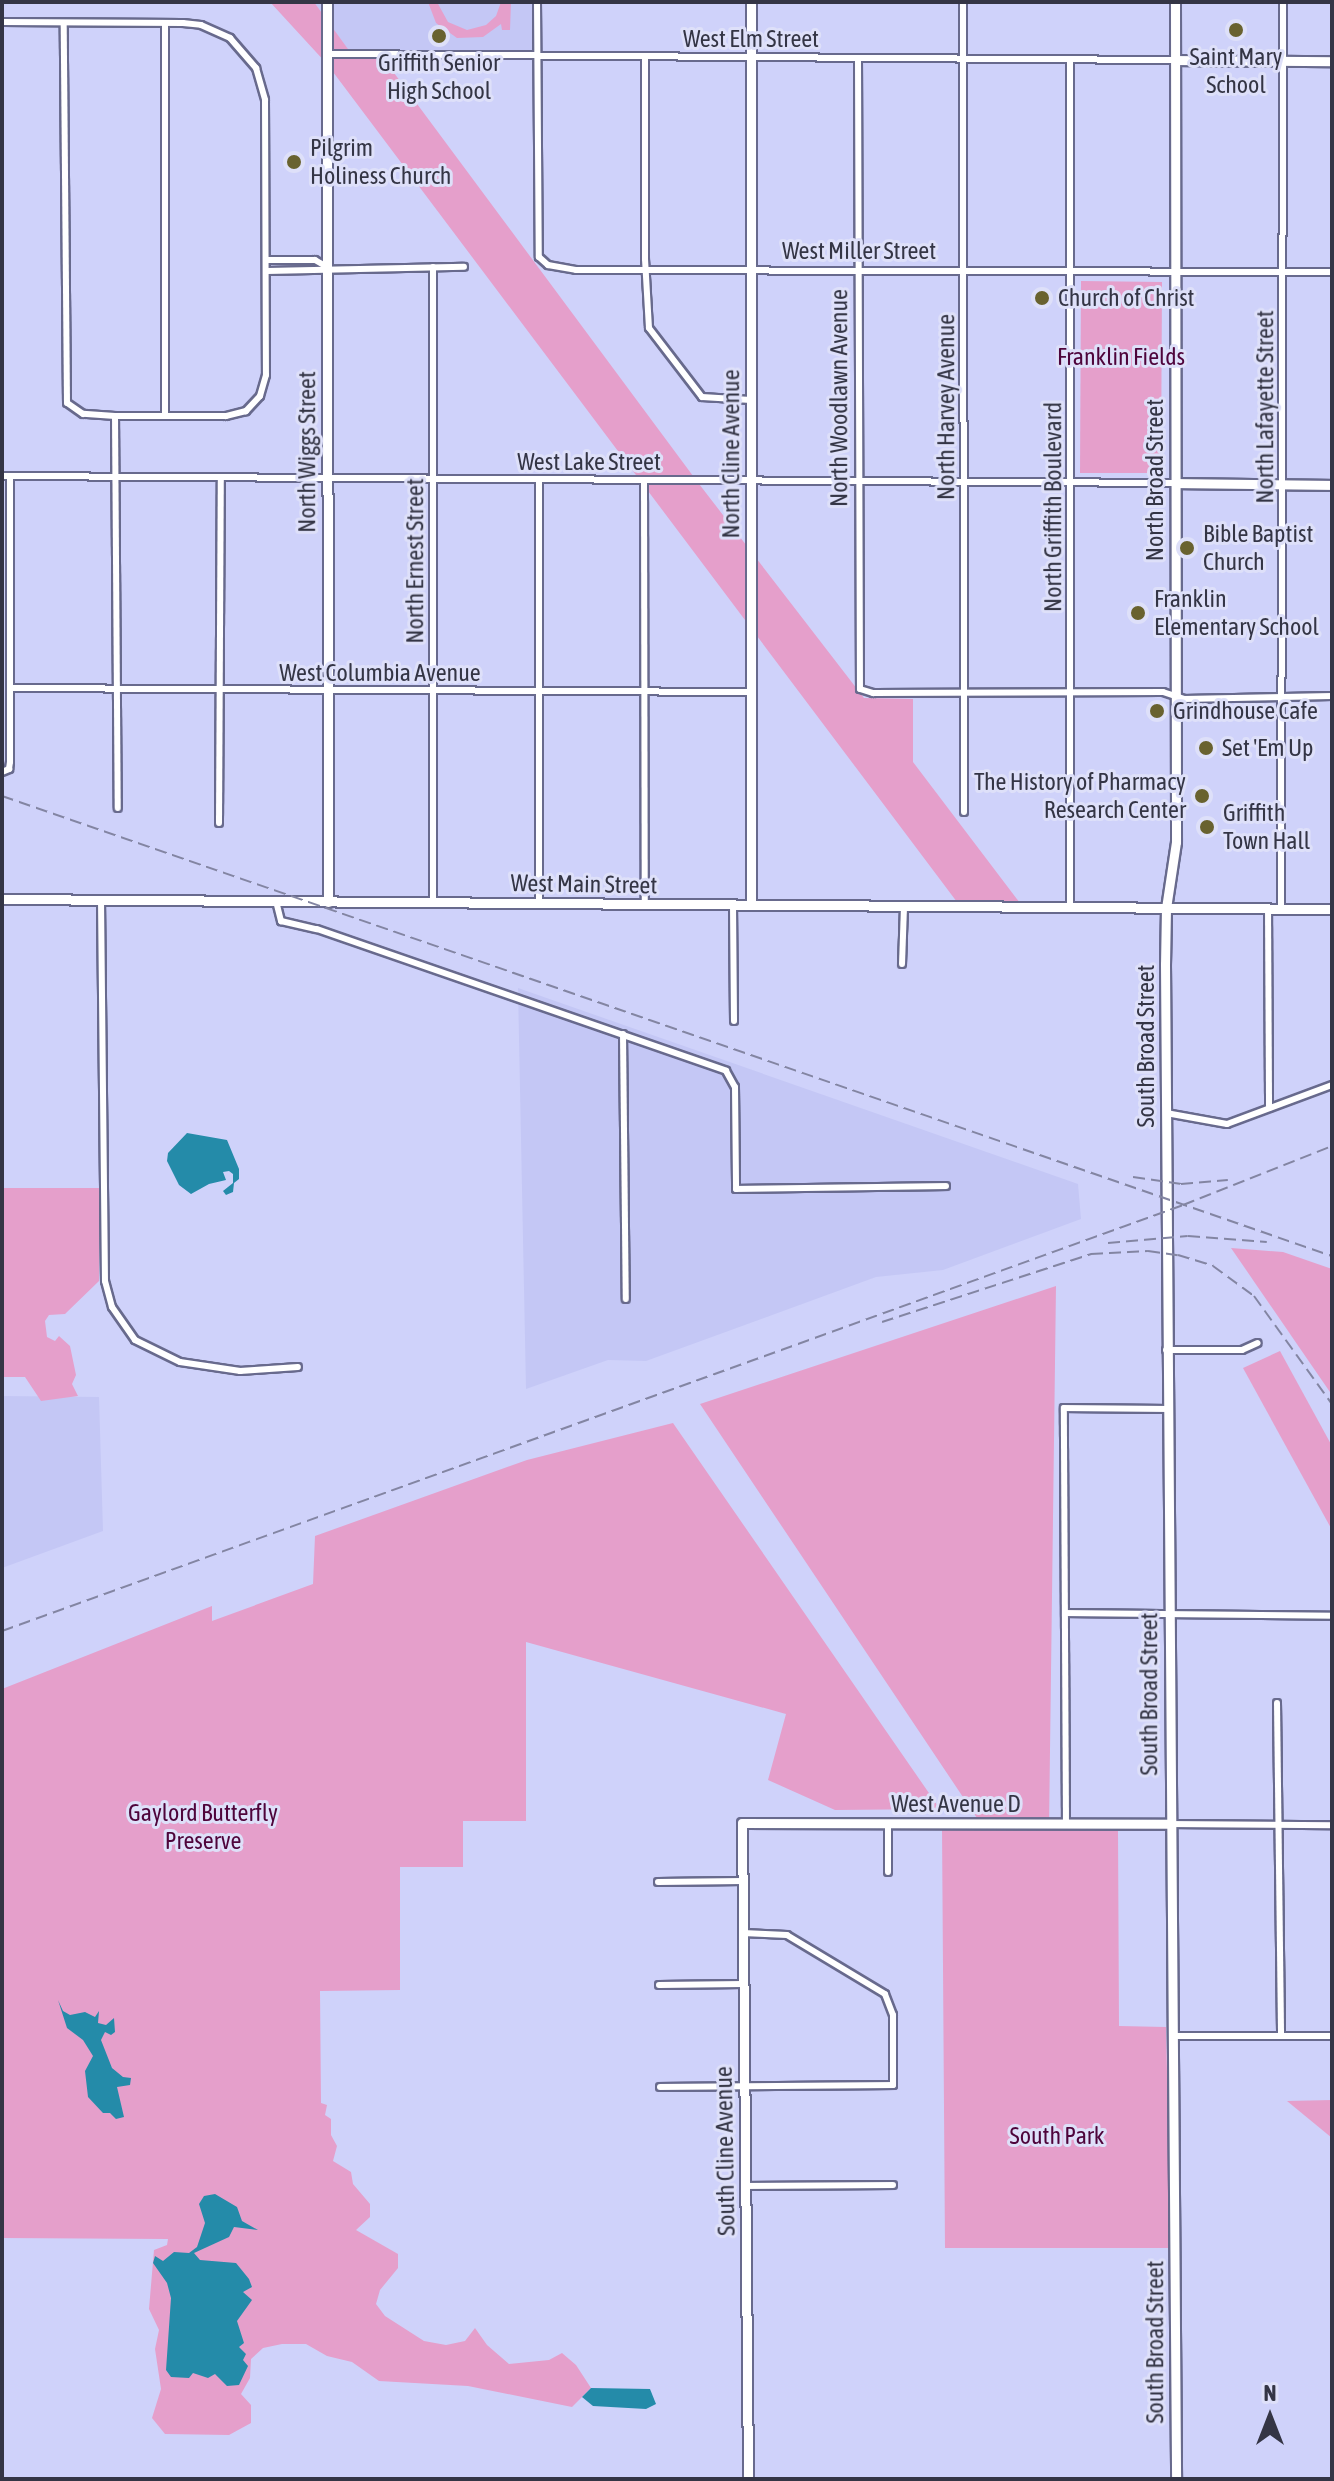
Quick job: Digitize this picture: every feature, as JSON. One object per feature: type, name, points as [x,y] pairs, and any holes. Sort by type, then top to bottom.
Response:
[{"type":"street","name":"North Wiggs Street","points":[[327,2],[328,902]]},
{"type":"street","points":[[537,2],[538,56]]},
{"type":"street","name":"North Cline Avenue","points":[[751,2],[751,905]]},
{"type":"street","name":"North Harvey Avenue","points":[[963,2],[964,812]]},
{"type":"street","name":"North Broad Street","points":[[1166,908],[1176,842],[1175,2]]},
{"type":"street","name":"North Lafayette Street","points":[[1281,908],[1283,2]]},
{"type":"street","points":[[2,22],[197,24],[220,31],[240,47],[260,77],[265,100],[266,375],[257,401],[231,416],[115,416],[83,414],[69,406],[64,391],[64,23]]},
{"type":"street","points":[[165,23],[165,416]]},
{"type":"street","name":"West Elm Street","points":[[327,54],[1175,60]]},
{"type":"street","name":"West Miller Street","points":[[538,56],[539,257],[543,263],[567,269],[646,270],[1332,272]]},
{"type":"street","points":[[645,57],[649,328],[696,391],[708,399],[751,400]]},
{"type":"street","name":"North Woodlawn Avenue","points":[[858,58],[860,689],[873,693],[964,693]]},
{"type":"street","name":"North Griffith Boulevard","points":[[1070,59],[1070,907]]},
{"type":"street","points":[[1175,60],[1332,61]]},
{"type":"street","points":[[267,260],[315,260],[327,267]]},
{"type":"street","points":[[267,271],[316,271],[327,267],[464,267]]},
{"type":"street","name":"North Ernest Street","points":[[433,267],[433,902]]},
{"type":"street","points":[[115,416],[118,808]]},
{"type":"street","points":[[2,772],[10,765],[6,476]]},
{"type":"street","name":"West Lake Street","points":[[6,476],[1175,483]]},
{"type":"street","points":[[219,823],[221,478]]},
{"type":"street","points":[[539,479],[539,903]]},
{"type":"street","points":[[644,481],[645,905]]},
{"type":"street","points":[[1175,483],[1332,485]]},
{"type":"street","name":"West Columbia Avenue","points":[[10,688],[751,692]]},
{"type":"street","points":[[964,693],[1070,695],[1163,692],[1176,696],[1230,698],[1332,696]]},
{"type":"street","name":"West Main Street","points":[[2,899],[1332,909]]},
{"type":"street","points":[[101,900],[105,1281],[112,1307],[135,1340],[180,1362],[240,1371],[298,1367]]},
{"type":"street","points":[[276,901],[281,921],[317,929],[724,1070],[732,1077],[736,1189],[946,1186]]},
{"type":"street","points":[[733,905],[734,1021]]},
{"type":"street","points":[[902,964],[904,906]]},
{"type":"street","name":"South Broad Street","points":[[1166,908],[1166,1350],[1176,2479]]},
{"type":"street","points":[[1268,908],[1269,1108]]},
{"type":"street","points":[[623,1034],[626,1299]]},
{"type":"street","points":[[1166,1113],[1225,1124],[1332,1085]]},
{"type":"street","points":[[1166,1350],[1242,1350],[1258,1343]]},
{"type":"street","points":[[1066,1824],[1064,1408],[1167,1409]]},
{"type":"street","points":[[1065,1613],[1332,1616]]},
{"type":"street","points":[[1277,1703],[1281,2036]]},
{"type":"street","name":"West Avenue D","points":[[742,1823],[1170,1824]]},
{"type":"street","name":"South Cline Avenue","points":[[742,1823],[748,2479]]},
{"type":"street","points":[[888,1823],[888,1872]]},
{"type":"street","points":[[1170,1824],[1332,1825]]},
{"type":"street","points":[[658,1882],[743,1881]]},
{"type":"street","points":[[660,2087],[893,2085],[893,2015],[885,1994],[784,1934],[743,1933]]},
{"type":"street","points":[[659,1985],[743,1984]]},
{"type":"street","points":[[1172,2036],[1332,2036]]},
{"type":"street","points":[[745,2186],[893,2185]]},
{"type":"shaded area","name":"Griffith Senior High School","points":[[314,2],[538,2],[538,56],[353,57]]},
{"type":"shaded area","points":[[518,988],[1078,1184],[1081,1219],[943,1270],[876,1277],[646,1361],[608,1360],[526,1389]]},
{"type":"shaded area","points":[[187,1133],[227,1140],[239,1169],[239,1179],[234,1183],[233,1192],[226,1195],[223,1191],[233,1183],[233,1174],[229,1171],[223,1172],[226,1180],[209,1184],[191,1194],[179,1185],[167,1161],[168,1153]]},
{"type":"shaded area","points":[[2,1396],[99,1397],[103,1531],[2,1568]]},
{"type":"shaded area","points":[[58,2000],[63,2011],[70,2015],[85,2012],[95,2017],[99,2011],[98,2023],[106,2025],[114,2018],[115,2032],[111,2035],[105,2032],[101,2040],[112,2068],[123,2077],[131,2078],[130,2085],[117,2087],[124,2117],[116,2119],[110,2113],[103,2113],[88,2097],[85,2071],[93,2056],[83,2040],[67,2028]]},
{"type":"shaded area","points":[[215,2194],[237,2207],[242,2221],[258,2230],[234,2227],[229,2237],[194,2253],[200,2260],[236,2263],[252,2287],[243,2292],[252,2300],[237,2321],[244,2343],[239,2347],[246,2354],[243,2360],[248,2366],[239,2385],[227,2386],[215,2374],[208,2378],[193,2373],[189,2378],[171,2377],[166,2370],[171,2298],[167,2283],[153,2263],[155,2256],[163,2261],[174,2252],[189,2253],[197,2247],[205,2223],[199,2204],[204,2196]]},
{"type":"shaded area","points":[[591,2388],[650,2389],[656,2404],[646,2409],[593,2406],[582,2397]]},
{"type":"green space","points":[[270,2],[314,2],[353,56],[380,54],[696,480],[864,698],[913,699],[913,762],[1023,907],[960,906],[327,64]]},
{"type":"green space","points":[[428,2],[437,2],[448,22],[467,30],[486,25],[496,16],[501,2],[511,2],[510,30],[502,30],[501,24],[483,37],[457,38],[436,23]]},
{"type":"green space","name":"Franklin Fields","points":[[1081,281],[1162,282],[1161,473],[1080,473]]},
{"type":"green space","points":[[2,1188],[99,1188],[99,1281],[65,1314],[49,1315],[45,1321],[47,1337],[55,1341],[59,1336],[70,1346],[76,1375],[72,1384],[78,1396],[41,1401],[25,1377],[2,1377]]},
{"type":"green space","points":[[1231,1248],[1283,1252],[1332,1269],[1332,1395]]},
{"type":"green space","name":"South Park","points":[[1056,1286],[1049,1829],[1118,1830],[1119,2026],[1166,2027],[1171,2248],[945,2248],[942,1828],[1011,1828],[981,1824],[700,1404]]},
{"type":"green space","points":[[1280,1351],[1332,1446],[1332,1530],[1243,1368]]},
{"type":"green space","name":"Gaylord Butterfly Preserve","points":[[673,1423],[940,1809],[835,1810],[768,1780],[786,1714],[526,1642],[526,1821],[463,1821],[463,1867],[400,1867],[400,1990],[320,1991],[321,2103],[327,2105],[325,2115],[331,2119],[331,2135],[337,2146],[333,2161],[351,2172],[353,2184],[370,2204],[370,2217],[356,2230],[398,2254],[398,2268],[380,2290],[376,2304],[385,2316],[424,2341],[446,2345],[465,2341],[475,2328],[487,2345],[509,2364],[549,2360],[562,2353],[576,2365],[591,2388],[572,2407],[468,2386],[379,2381],[352,2362],[327,2356],[306,2344],[282,2344],[263,2348],[251,2359],[250,2378],[241,2394],[251,2405],[251,2423],[229,2435],[165,2434],[152,2418],[161,2389],[155,2349],[159,2330],[149,2309],[154,2250],[167,2245],[168,2239],[2,2238],[2,1689],[212,1606],[212,1621],[313,1584],[315,1536],[527,1460]]},
{"type":"green space","points":[[1332,2100],[1332,2138],[1287,2101]]},
{"type":"railway","points":[[2,796],[1332,1256]]},
{"type":"railway","points":[[2,1631],[1183,1205],[1332,1146]]},
{"type":"railway","points":[[1133,1177],[1181,1184],[1228,1180]]},
{"type":"railway","points":[[1108,1243],[1188,1236],[1267,1242]]},
{"type":"railway","points":[[882,1322],[1091,1254],[1148,1251],[1178,1255],[1213,1266],[1254,1296],[1332,1404]]},
{"type":"place","name":"Saint Mary School","points":[[1236,30]]},
{"type":"place","name":"Griffith Senior High School","points":[[439,36]]},
{"type":"place","name":"Pilgrim Holiness Church","points":[[294,162]]},
{"type":"place","name":"Church of Christ","points":[[1042,298]]},
{"type":"place","name":"Bible Baptist Church","points":[[1187,548]]},
{"type":"place","name":"Franklin Elementary School","points":[[1138,613]]},
{"type":"place","name":"Grindhouse Cafe","points":[[1157,711]]},
{"type":"place","name":"Set 'Em Up","points":[[1206,748]]},
{"type":"place","name":"The History of Pharmacy Research Center","points":[[1202,796]]},
{"type":"place","name":"Griffith Town Hall","points":[[1207,827]]}]
